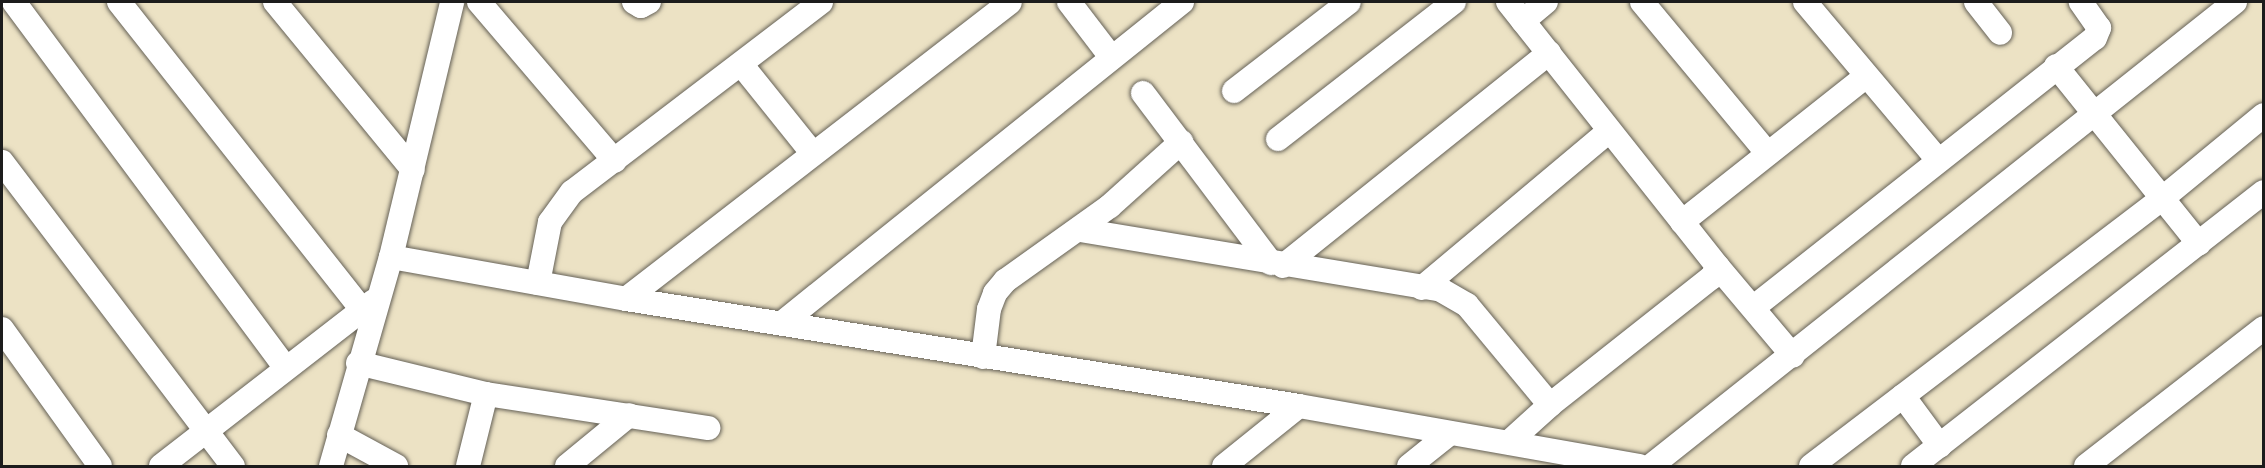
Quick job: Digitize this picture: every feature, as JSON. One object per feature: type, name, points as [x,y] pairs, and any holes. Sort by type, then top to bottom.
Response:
[{"type":"street","points":[[14,2],[285,366]]},
{"type":"street","points":[[119,2],[370,304]]},
{"type":"street","points":[[275,2],[413,170]]},
{"type":"street","points":[[331,466],[358,363],[370,304],[391,256],[452,2]]},
{"type":"street","points":[[479,2],[615,161]]},
{"type":"street","points":[[634,2],[641,6],[649,2]]},
{"type":"street","points":[[538,284],[550,222],[559,206],[821,2]]},
{"type":"street","points":[[626,299],[1010,2]]},
{"type":"street","points":[[1069,2],[1111,57]]},
{"type":"street","points":[[782,323],[1182,2]]},
{"type":"street","points":[[1234,91],[1349,2]]},
{"type":"street","points":[[1278,139],[1454,2]]},
{"type":"street","points":[[1508,2],[1718,267],[1793,356]]},
{"type":"street","points":[[1523,21],[1546,2]]},
{"type":"street","points":[[1642,2],[1768,154]]},
{"type":"street","points":[[1805,2],[1938,159]]},
{"type":"street","points":[[1976,2],[2000,33]]},
{"type":"street","points":[[1754,307],[2098,34],[2099,28],[2081,2]]},
{"type":"street","points":[[1651,466],[1793,356],[2235,2]]},
{"type":"street","points":[[1277,264],[1550,53]]},
{"type":"street","points":[[741,64],[813,154]]},
{"type":"street","points":[[2056,66],[2164,197],[2199,244]]},
{"type":"street","points":[[1682,222],[1866,76]]},
{"type":"street","points":[[1143,93],[1277,264]]},
{"type":"street","points":[[1811,466],[2164,197],[2264,115]]},
{"type":"street","points":[[1422,288],[1609,131]]},
{"type":"street","points":[[983,357],[994,293],[1005,281],[1080,230],[1181,142]]},
{"type":"street","points":[[2,162],[233,466]]},
{"type":"street","points":[[1913,466],[2264,192]]},
{"type":"street","points":[[1080,230],[1441,290],[1467,305],[1550,405]]},
{"type":"street","points":[[391,256],[626,299],[1299,406],[1449,434],[1509,442],[1624,465]]},
{"type":"street","points":[[1509,442],[1550,405],[1712,277],[1718,267]]},
{"type":"street","points":[[161,466],[285,366],[370,304]]},
{"type":"street","points":[[2086,466],[2264,328]]},
{"type":"street","points":[[2,329],[10,356],[100,466]]},
{"type":"street","points":[[358,363],[486,394],[708,428]]},
{"type":"street","points":[[468,466],[486,394]]},
{"type":"street","points":[[1903,396],[1940,446]]},
{"type":"street","points":[[1224,466],[1299,406]]},
{"type":"street","points":[[567,466],[629,415]]},
{"type":"street","points":[[1409,466],[1449,434]]},
{"type":"street","points":[[339,435],[396,466]]}]
